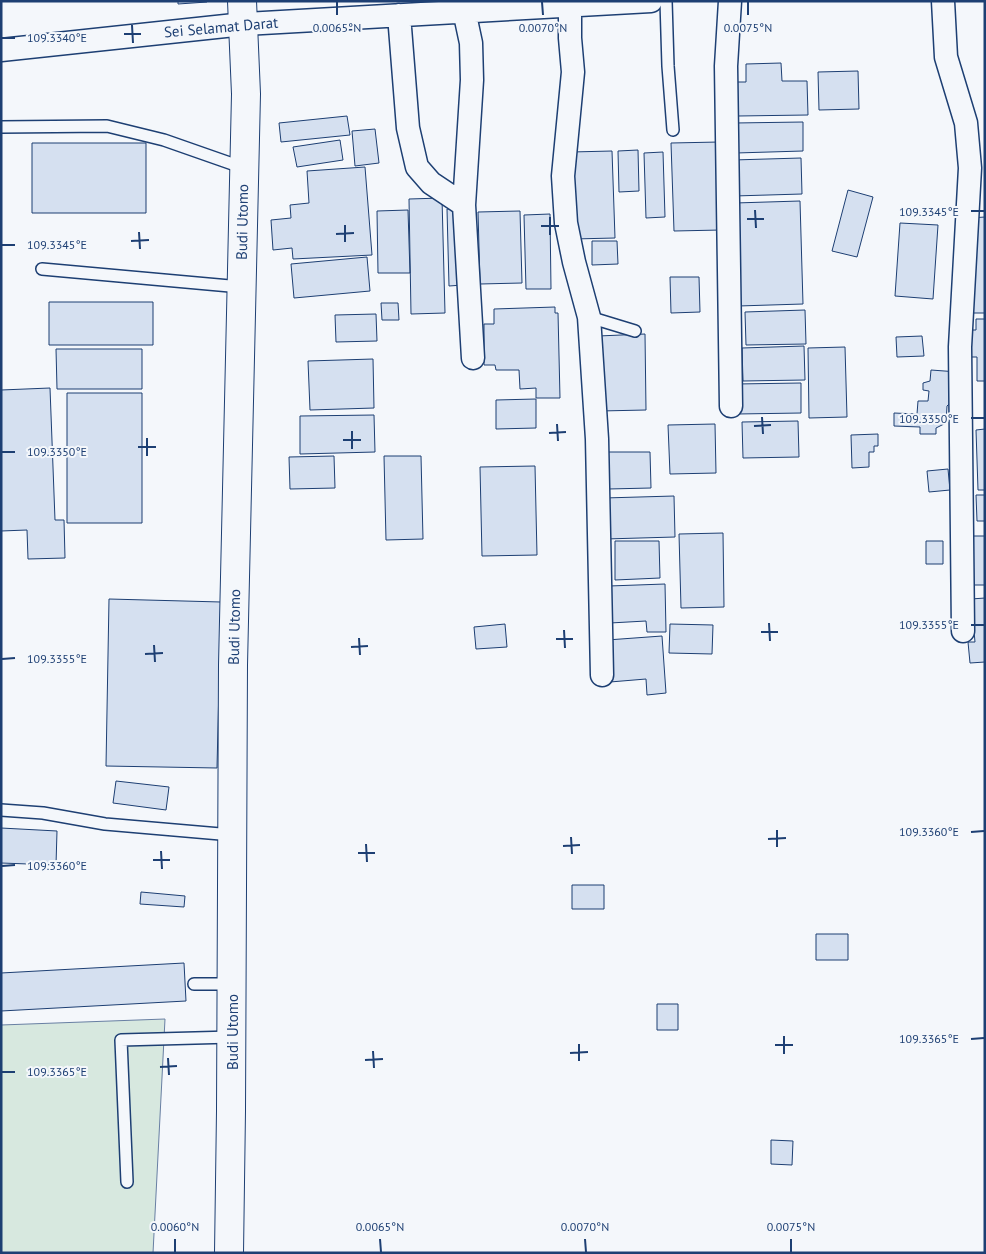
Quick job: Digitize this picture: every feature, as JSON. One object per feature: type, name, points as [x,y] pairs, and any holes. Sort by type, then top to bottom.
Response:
[{"type":"street","name":"Sei Selamat Darat","points":[[1,50],[243,13],[399,15],[463,6],[570,6],[651,1]]},
{"type":"street","points":[[463,6],[471,43],[472,80],[464,205],[473,358]]},
{"type":"street","points":[[570,6],[570,38],[574,72],[563,176],[565,213],[574,262],[589,317],[597,439],[602,675]]},
{"type":"street","points":[[943,6],[946,57],[966,124],[970,168],[960,347],[963,631]]},
{"type":"street","points":[[729,10],[726,66],[730,406]]},
{"type":"street","name":"Budi Utomo","points":[[229,1253],[232,1037],[233,665],[246,94],[243,13]]},
{"type":"street","points":[[399,15],[408,128],[417,167],[431,183],[464,205]]},
{"type":"lane","points":[[666,1],[666,31],[673,130]]},
{"type":"lane","points":[[1,127],[107,126],[164,140],[244,168]]},
{"type":"lane","points":[[42,270],[241,287]]},
{"type":"lane","points":[[589,317],[635,331]]},
{"type":"lane","points":[[1,810],[43,813],[105,824],[232,835]]},
{"type":"lane","points":[[194,984],[232,984]]},
{"type":"lane","points":[[127,1182],[121,1040],[232,1037]]},
{"type":"shaded area","points":[[165,1019],[153,1253],[1,1253],[1,1025]]},
{"type":"building","points":[[178,1],[207,1],[207,2],[178,4]]},
{"type":"building","points":[[781,63],[782,81],[807,81],[808,115],[738,116],[737,82],[746,82],[746,64]]},
{"type":"building","points":[[858,71],[859,109],[819,110],[818,72]]},
{"type":"building","points":[[347,116],[350,135],[281,142],[279,123]]},
{"type":"building","points":[[803,122],[803,151],[736,153],[735,123]]},
{"type":"building","points":[[375,129],[379,163],[355,166],[352,131]]},
{"type":"building","points":[[340,140],[343,160],[297,167],[293,147]]},
{"type":"building","points":[[719,142],[721,230],[674,231],[671,143]]},
{"type":"building","points":[[32,143],[146,143],[146,213],[32,213]]},
{"type":"building","points":[[638,150],[639,191],[619,192],[618,151]]},
{"type":"building","points":[[612,151],[615,238],[573,239],[571,152]]},
{"type":"building","points":[[663,152],[665,217],[646,218],[644,153]]},
{"type":"building","points":[[801,158],[802,194],[734,196],[733,160]]},
{"type":"building","points":[[365,167],[372,255],[293,259],[292,248],[273,250],[271,220],[291,218],[290,205],[309,203],[307,171]]},
{"type":"building","points":[[848,190],[873,197],[857,257],[832,251]]},
{"type":"building","points":[[442,198],[445,313],[411,314],[409,199]]},
{"type":"building","points":[[800,201],[803,304],[738,306],[735,203]]},
{"type":"building","points":[[447,209],[462,209],[463,285],[449,286]]},
{"type":"building","points":[[408,210],[410,273],[378,273],[377,211]]},
{"type":"building","points":[[520,211],[522,283],[480,284],[478,212]]},
{"type":"building","points":[[550,214],[551,289],[526,289],[524,215]]},
{"type":"building","points":[[985,217],[985,313],[973,313],[970,218]]},
{"type":"building","points":[[900,223],[938,225],[933,299],[895,296]]},
{"type":"building","points":[[592,241],[617,241],[618,264],[592,265]]},
{"type":"building","points":[[367,257],[370,291],[294,298],[291,264]]},
{"type":"building","points":[[670,277],[699,277],[700,312],[671,313]]},
{"type":"building","points":[[49,302],[153,302],[153,345],[49,345]]},
{"type":"building","points":[[381,303],[398,303],[399,320],[382,320]]},
{"type":"building","points":[[555,307],[555,313],[558,313],[560,398],[536,398],[536,388],[520,389],[519,370],[496,370],[495,365],[484,365],[484,324],[494,324],[494,309]]},
{"type":"building","points":[[805,310],[806,344],[746,345],[745,312]]},
{"type":"building","points":[[376,314],[377,341],[336,342],[335,315]]},
{"type":"building","points":[[976,319],[985,319],[985,381],[977,381],[977,357],[965,357],[965,330],[976,330]]},
{"type":"building","points":[[645,334],[646,410],[600,411],[598,336]]},
{"type":"building","points":[[922,336],[924,356],[897,357],[896,337]]},
{"type":"building","points":[[804,346],[805,380],[743,381],[742,348]]},
{"type":"building","points":[[845,347],[847,417],[809,418],[808,348]]},
{"type":"building","points":[[56,349],[142,349],[142,389],[57,389]]},
{"type":"building","points":[[373,359],[374,408],[310,410],[308,361]]},
{"type":"building","points":[[931,370],[958,372],[956,397],[947,406],[946,423],[936,428],[936,434],[920,434],[920,427],[894,426],[894,413],[917,414],[918,401],[928,401],[929,391],[923,390],[923,383],[930,381]]},
{"type":"building","points":[[801,383],[801,413],[737,414],[736,384]]},
{"type":"building","points":[[50,388],[55,520],[64,520],[65,558],[28,559],[27,530],[1,531],[1,390]]},
{"type":"building","points":[[67,393],[142,393],[142,523],[67,523]]},
{"type":"building","points":[[536,399],[536,428],[496,429],[496,400]]},
{"type":"building","points":[[374,415],[375,452],[300,454],[300,416]]},
{"type":"building","points":[[798,421],[799,457],[743,458],[742,422]]},
{"type":"building","points":[[715,424],[716,473],[670,474],[668,425]]},
{"type":"building","points":[[985,429],[985,490],[978,490],[976,430]]},
{"type":"building","points":[[878,434],[878,446],[874,446],[874,452],[869,452],[869,467],[852,468],[851,435]]},
{"type":"building","points":[[607,452],[650,452],[651,488],[608,489]]},
{"type":"building","points":[[334,456],[335,488],[290,489],[289,457]]},
{"type":"building","points":[[384,456],[421,456],[423,539],[386,540]]},
{"type":"building","points":[[535,466],[537,555],[482,556],[480,467]]},
{"type":"building","points":[[948,469],[950,490],[929,492],[927,471]]},
{"type":"building","points":[[976,495],[985,495],[985,521],[977,521]]},
{"type":"building","points":[[674,496],[675,537],[605,539],[604,498]]},
{"type":"building","points":[[723,533],[724,607],[681,608],[679,534]]},
{"type":"building","points":[[968,536],[985,536],[985,585],[969,585]]},
{"type":"building","points":[[615,541],[659,541],[660,578],[615,580]]},
{"type":"building","points":[[926,541],[943,541],[943,564],[926,564]]},
{"type":"building","points":[[665,584],[666,632],[647,632],[646,621],[610,623],[609,586]]},
{"type":"building","points":[[985,598],[985,662],[970,663],[968,642],[975,642],[971,599]]},
{"type":"building","points":[[109,599],[221,602],[217,768],[106,766]]},
{"type":"building","points":[[505,624],[507,647],[476,649],[474,627]]},
{"type":"building","points":[[670,624],[713,625],[712,654],[669,653]]},
{"type":"building","points":[[662,636],[666,693],[647,695],[646,679],[610,682],[607,640]]},
{"type":"building","points":[[116,781],[169,787],[166,810],[113,803]]},
{"type":"building","points":[[1,828],[57,831],[56,865],[1,863]]},
{"type":"building","points":[[572,885],[604,885],[604,909],[572,909]]},
{"type":"building","points":[[141,892],[185,896],[184,907],[140,904]]},
{"type":"building","points":[[816,934],[848,934],[848,960],[816,960]]},
{"type":"building","points":[[184,963],[186,1001],[1,1011],[1,973]]},
{"type":"building","points":[[657,1004],[678,1004],[678,1030],[657,1030]]},
{"type":"building","points":[[771,1140],[793,1141],[792,1165],[771,1164]]}]
